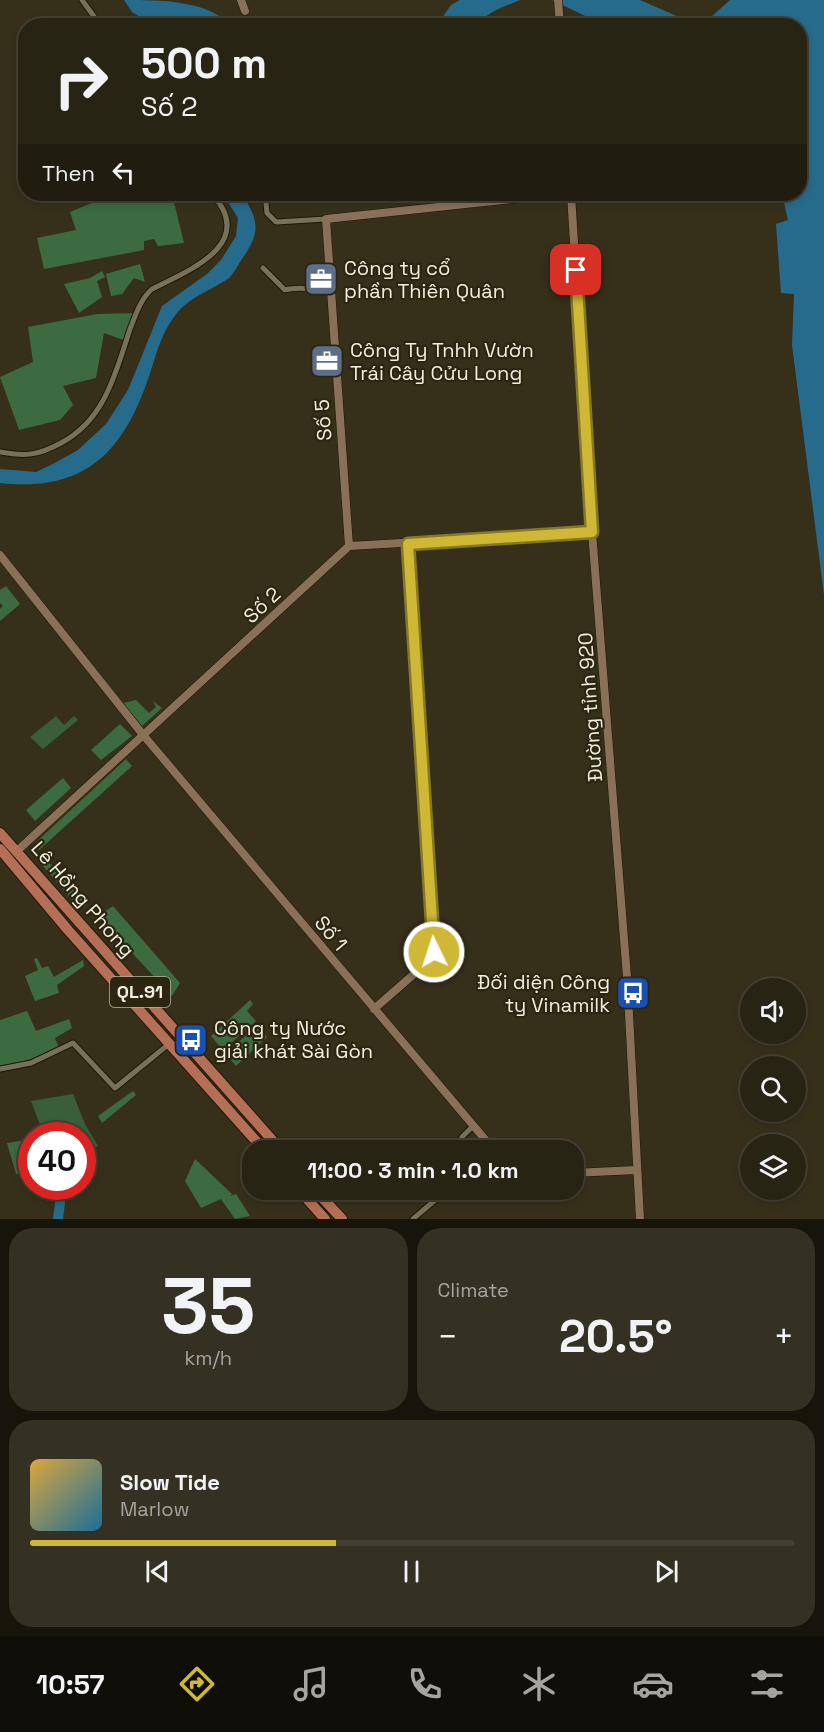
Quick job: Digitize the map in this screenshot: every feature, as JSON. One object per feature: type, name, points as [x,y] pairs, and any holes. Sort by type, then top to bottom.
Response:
[{"type":"highway","name":"Lê Hồng Phong","points":[[0,833],[68,930],[255,1140]]},
{"type":"highway","name":"Lê Hồng Phong","points":[[0,849],[13,854],[272,1140]]},
{"type":"highway","points":[[308,1200],[326,1219]]},
{"type":"highway","points":[[324,1200],[342,1219]]},
{"type":"street","points":[[82,0],[95,18]]},
{"type":"street","points":[[241,0],[245,11]]},
{"type":"street","points":[[558,0],[560,18]]},
{"type":"street","points":[[0,452],[21,457],[43,453],[71,438],[92,417],[111,387],[134,317],[144,296],[152,289],[209,258],[223,240],[227,229],[226,216],[216,201]]},
{"type":"street","points":[[266,201],[267,213],[276,222],[326,219],[494,201]]},
{"type":"street","name":"Đường tỉnh 920","points":[[571,201],[592,532],[626,966],[640,1219]]},
{"type":"street","name":"Số 5","points":[[326,219],[349,546]]},
{"type":"street","points":[[263,267],[285,290],[296,287],[314,291],[330,289]]},
{"type":"street","points":[[349,546],[592,532]]},
{"type":"street","points":[[374,1010],[430,960],[434,952],[408,544]]},
{"type":"street","name":"Số 2","points":[[13,854],[349,546]]},
{"type":"street","name":"Số 1","points":[[0,555],[144,736],[485,1140]]},
{"type":"street","points":[[0,1069],[31,1063],[73,1043],[115,1088],[169,1044]]},
{"type":"street","points":[[462,1140],[462,1137],[473,1126]]},
{"type":"street","points":[[584,1172],[636,1170]]},
{"type":"street","points":[[413,1219],[435,1200]]},
{"type":"green space","points":[[96,201],[174,201],[184,243],[158,246],[154,239],[144,241],[144,250],[44,269],[37,238],[76,230],[70,212]]},
{"type":"green space","points":[[140,264],[145,282],[134,278],[122,294],[111,296],[106,274]]},
{"type":"green space","points":[[102,271],[105,277],[97,281],[102,297],[79,313],[64,284],[90,278]]},
{"type":"green space","points":[[133,313],[123,340],[104,333],[96,378],[63,386],[73,405],[60,420],[19,430],[0,377],[33,362],[28,327],[97,314]]},
{"type":"green space","points":[[6,586],[20,604],[0,621],[0,609],[3,606],[0,603],[0,590]]},
{"type":"green space","points":[[136,700],[149,713],[156,707],[153,701],[162,708],[142,726],[123,703]]},
{"type":"green space","points":[[56,716],[64,725],[74,716],[78,720],[43,749],[30,737]]},
{"type":"green space","points":[[120,724],[132,736],[101,760],[91,750]]},
{"type":"green space","points":[[126,759],[132,766],[39,850],[34,844]]},
{"type":"green space","points":[[63,778],[71,788],[35,821],[26,810]]},
{"type":"green space","points":[[44,857],[87,904],[84,907],[76,904],[43,866]]},
{"type":"green space","points":[[113,906],[180,983],[172,996],[98,916]]},
{"type":"green space","points":[[37,958],[42,968],[48,966],[54,977],[83,960],[84,966],[57,985],[59,993],[35,1001],[25,976],[38,970],[34,959]]},
{"type":"green space","points":[[250,1000],[253,1004],[247,1011],[256,1021],[223,1050],[211,1036]]},
{"type":"green space","points":[[27,1011],[36,1031],[69,1019],[72,1028],[55,1038],[59,1048],[15,1065],[0,1066],[0,1020]]},
{"type":"green space","points":[[256,1026],[267,1037],[236,1066],[226,1054]]},
{"type":"green space","points":[[133,1091],[136,1095],[102,1123],[98,1116]]},
{"type":"green space","points":[[73,1094],[84,1122],[39,1122],[31,1101]]},
{"type":"green space","points":[[18,1141],[18,1174],[16,1174],[7,1143]]},
{"type":"green space","points":[[195,1159],[232,1194],[230,1196],[236,1194],[250,1216],[235,1219],[221,1199],[201,1208],[185,1181]]},
{"type":"water","points":[[124,0],[182,3],[196,6],[222,18],[142,18],[132,12]]},
{"type":"water","points":[[460,0],[520,0],[485,18],[442,18],[451,5]]},
{"type":"water","points":[[552,0],[640,0],[681,18],[589,18]]},
{"type":"water","points":[[730,0],[824,0],[824,595],[792,345],[794,294],[781,293],[776,224],[788,220],[784,201],[807,201],[807,18],[710,18]]},
{"type":"water","points":[[227,201],[246,201],[252,212],[256,227],[248,250],[229,278],[186,304],[170,323],[161,341],[142,395],[117,441],[100,459],[81,472],[58,480],[31,484],[0,483],[0,469],[36,472],[78,450],[106,424],[128,390],[162,306],[207,274],[221,260],[236,236],[238,218]]},
{"type":"waterway","points":[[58,1219],[60,1203]]},
{"type":"place","name":"Công ty cổ phần Thiên Quân","points":[[321,279]]},
{"type":"place","name":"Công Ty Tnhh Vườn Trái Cây Cửu Long","points":[[327,361]]},
{"type":"place","name":"Đối diện Công ty Vinamilk","points":[[633,993]]},
{"type":"place","name":"Công ty Nước giải khát Sài Gòn","points":[[191,1040]]},
{"type":"route","points":[[434,952],[408,544],[592,532],[576,270]]}]
